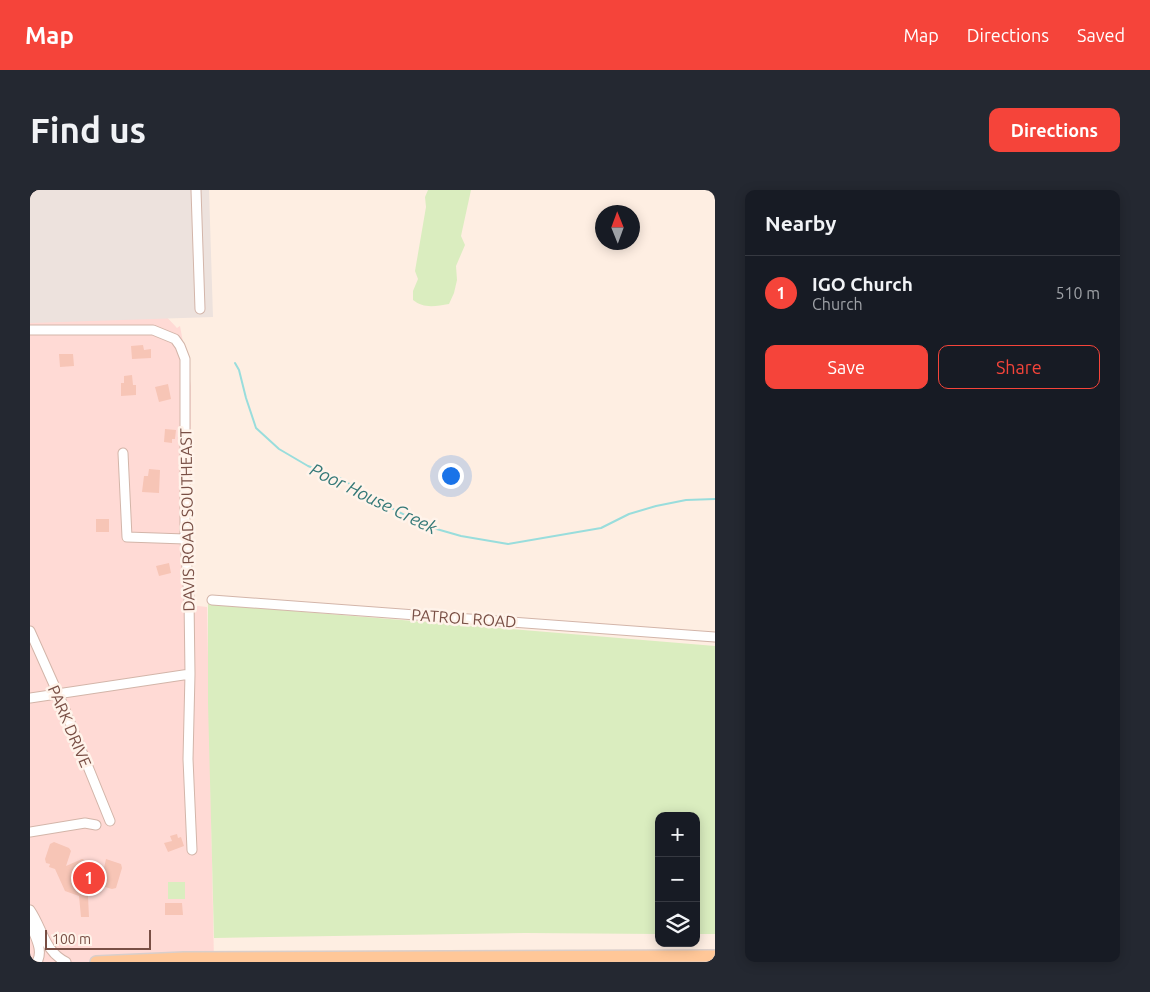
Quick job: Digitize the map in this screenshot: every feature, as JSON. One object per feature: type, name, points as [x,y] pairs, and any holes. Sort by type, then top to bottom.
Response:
[{"type":"main road","points":[[96,962],[184,958],[715,956]]},
{"type":"street","points":[[196,190],[200,308]]},
{"type":"street","name":"DAVIS ROAD SOUTHEAST","points":[[30,330],[153,330],[175,339],[185,359],[185,539],[189,599],[190,674],[188,759],[192,850]]},
{"type":"street","points":[[123,453],[128,537],[185,539]]},
{"type":"street","name":"PATROL ROAD","points":[[212,600],[715,637]]},
{"type":"street","name":"PARK DRIVE","points":[[30,631],[110,821]]},
{"type":"street","points":[[30,698],[190,674]]},
{"type":"street","points":[[30,832],[84,823],[96,825]]},
{"type":"street","points":[[30,910],[50,951],[66,962]]},
{"type":"street","points":[[30,923],[40,950],[40,958],[37,962]]},
{"type":"shaded area","points":[[30,190],[47,190],[177,328],[180,326],[191,386],[190,605],[207,607],[214,962],[30,962]]},
{"type":"shaded area","points":[[30,190],[209,190],[213,317],[30,323]]},
{"type":"green space","points":[[428,190],[471,190],[461,236],[465,245],[456,266],[457,280],[454,293],[449,304],[435,306],[421,305],[413,300],[413,291],[418,279],[415,271],[426,207],[425,197]]},
{"type":"green space","points":[[208,604],[715,646],[715,934],[700,934],[700,812],[655,812],[655,934],[525,933],[214,938],[208,703]]},
{"type":"green space","points":[[168,882],[185,882],[185,899],[168,899]]},
{"type":"building","points":[[143,345],[144,350],[151,349],[151,358],[132,359],[131,346]]},
{"type":"building","points":[[59,354],[73,354],[74,366],[60,367]]},
{"type":"building","points":[[132,375],[133,385],[136,385],[136,395],[121,396],[121,383],[124,383],[124,376]]},
{"type":"building","points":[[168,384],[171,399],[159,402],[155,387]]},
{"type":"building","points":[[165,429],[176,430],[175,439],[172,439],[172,443],[164,442]]},
{"type":"building","points":[[149,469],[160,470],[159,493],[142,492],[144,476],[148,476]]},
{"type":"building","points":[[96,519],[109,519],[109,532],[96,532]]},
{"type":"building","points":[[169,563],[171,573],[159,576],[156,566]]},
{"type":"building","points":[[177,834],[178,838],[181,837],[184,846],[168,852],[164,843],[172,841],[170,836]]},
{"type":"building","points":[[54,842],[69,848],[71,851],[66,866],[82,859],[92,863],[94,868],[104,868],[106,859],[121,864],[122,868],[116,888],[105,887],[88,896],[89,917],[81,917],[79,896],[65,891],[55,869],[49,867],[50,864],[46,863],[45,859],[50,844]]},
{"type":"building","points":[[165,903],[182,903],[183,915],[165,915]]},
{"type":"waterway","name":"Poor House Creek","points":[[235,363],[239,370],[256,428],[279,449],[308,466],[342,479],[370,497],[426,526],[461,536],[508,544],[601,528],[629,514],[656,506],[686,500],[715,499]]},
{"type":"place","name":"IGO Church","points":[[89,878]]}]
